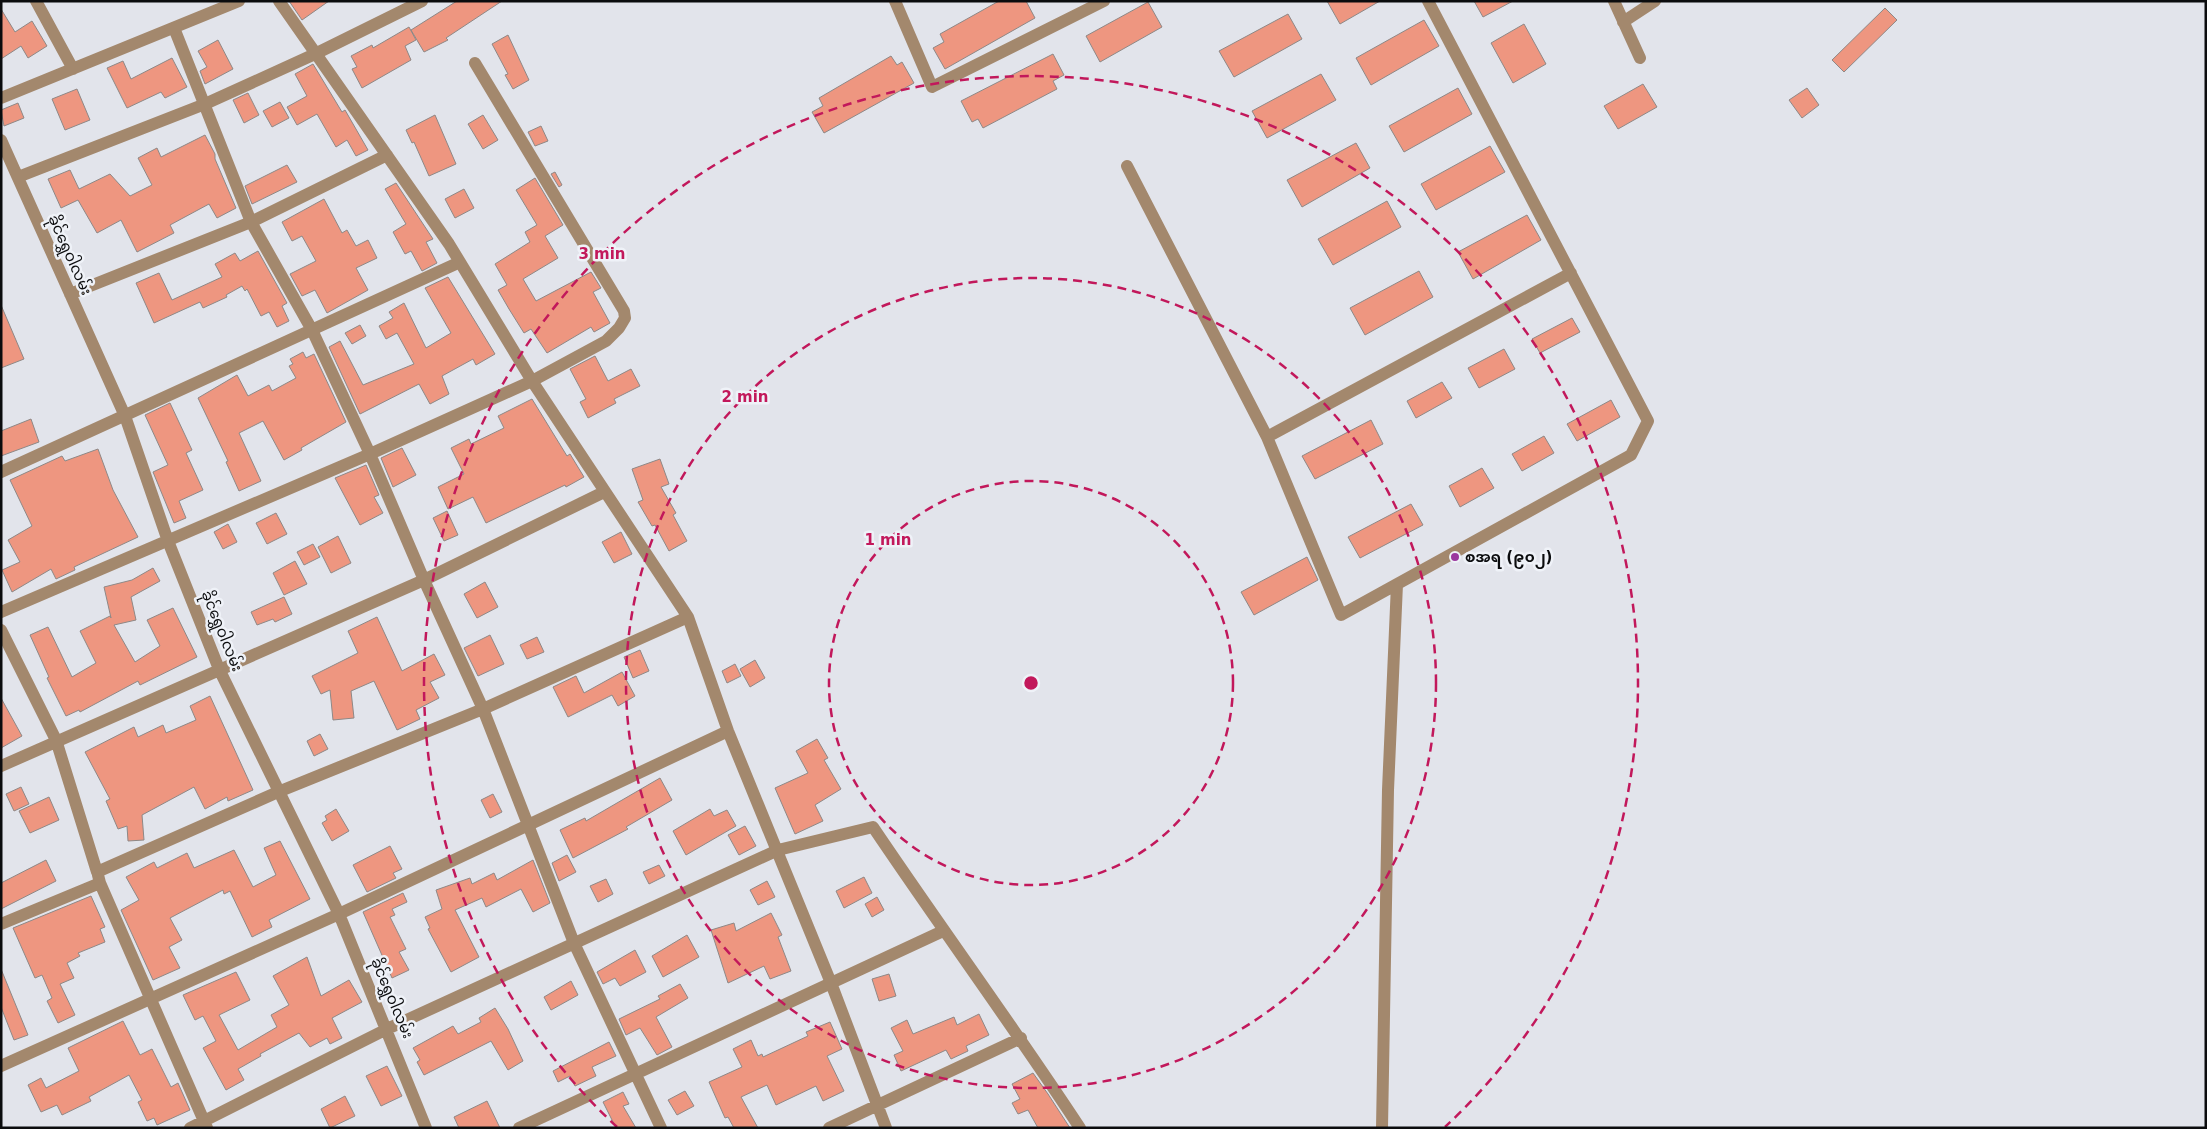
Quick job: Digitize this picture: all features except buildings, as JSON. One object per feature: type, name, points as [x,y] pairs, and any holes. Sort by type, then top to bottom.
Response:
[{"type":"street","points":[[36,1],[73,69]]},
{"type":"street","points":[[1,98],[239,1]]},
{"type":"street","points":[[278,1],[460,262],[532,381],[688,617],[728,731],[831,983],[886,1128]]},
{"type":"street","points":[[18,177],[205,104],[315,54],[422,1]]},
{"type":"street","points":[[895,1],[932,87],[1104,1]]},
{"type":"street","points":[[1127,166],[1267,437],[1341,615],[1631,455],[1648,421],[1428,1]]},
{"type":"street","points":[[1614,1],[1640,58]]},
{"type":"street","points":[[1623,22],[1655,1]]},
{"type":"street","points":[[174,28],[251,222],[312,330],[370,454],[424,580],[484,709],[574,942],[661,1128]]},
{"type":"street","points":[[1,612],[370,454],[532,381],[606,341],[619,328],[625,318],[624,311],[475,62]]},
{"type":"street","name":"ခိုင်ရွှေဝါလမ်း","points":[[1,140],[125,416],[168,541],[219,670],[339,914],[388,1029],[426,1128]]},
{"type":"street","points":[[70,294],[251,222],[387,155]]},
{"type":"street","points":[[1,472],[460,262]]},
{"type":"street","points":[[1267,437],[1570,272]]},
{"type":"street","points":[[1,766],[56,740],[424,580],[604,492]]},
{"type":"street","points":[[1382,1128],[1388,790],[1397,584]]},
{"type":"street","points":[[1,924],[278,792],[484,709],[688,617]]},
{"type":"street","points":[[1,630],[56,740],[99,878],[205,1124]]},
{"type":"street","points":[[1,1066],[339,914],[728,731]]},
{"type":"street","points":[[190,1128],[205,1124],[388,1029],[778,850],[873,827],[943,931],[1021,1038],[1080,1128]]},
{"type":"street","points":[[519,1128],[943,931]]},
{"type":"street","points":[[829,1128],[1021,1038]]},
{"type":"place","name":"စအရ (၉၀၂)","points":[[1455,557]]}]
